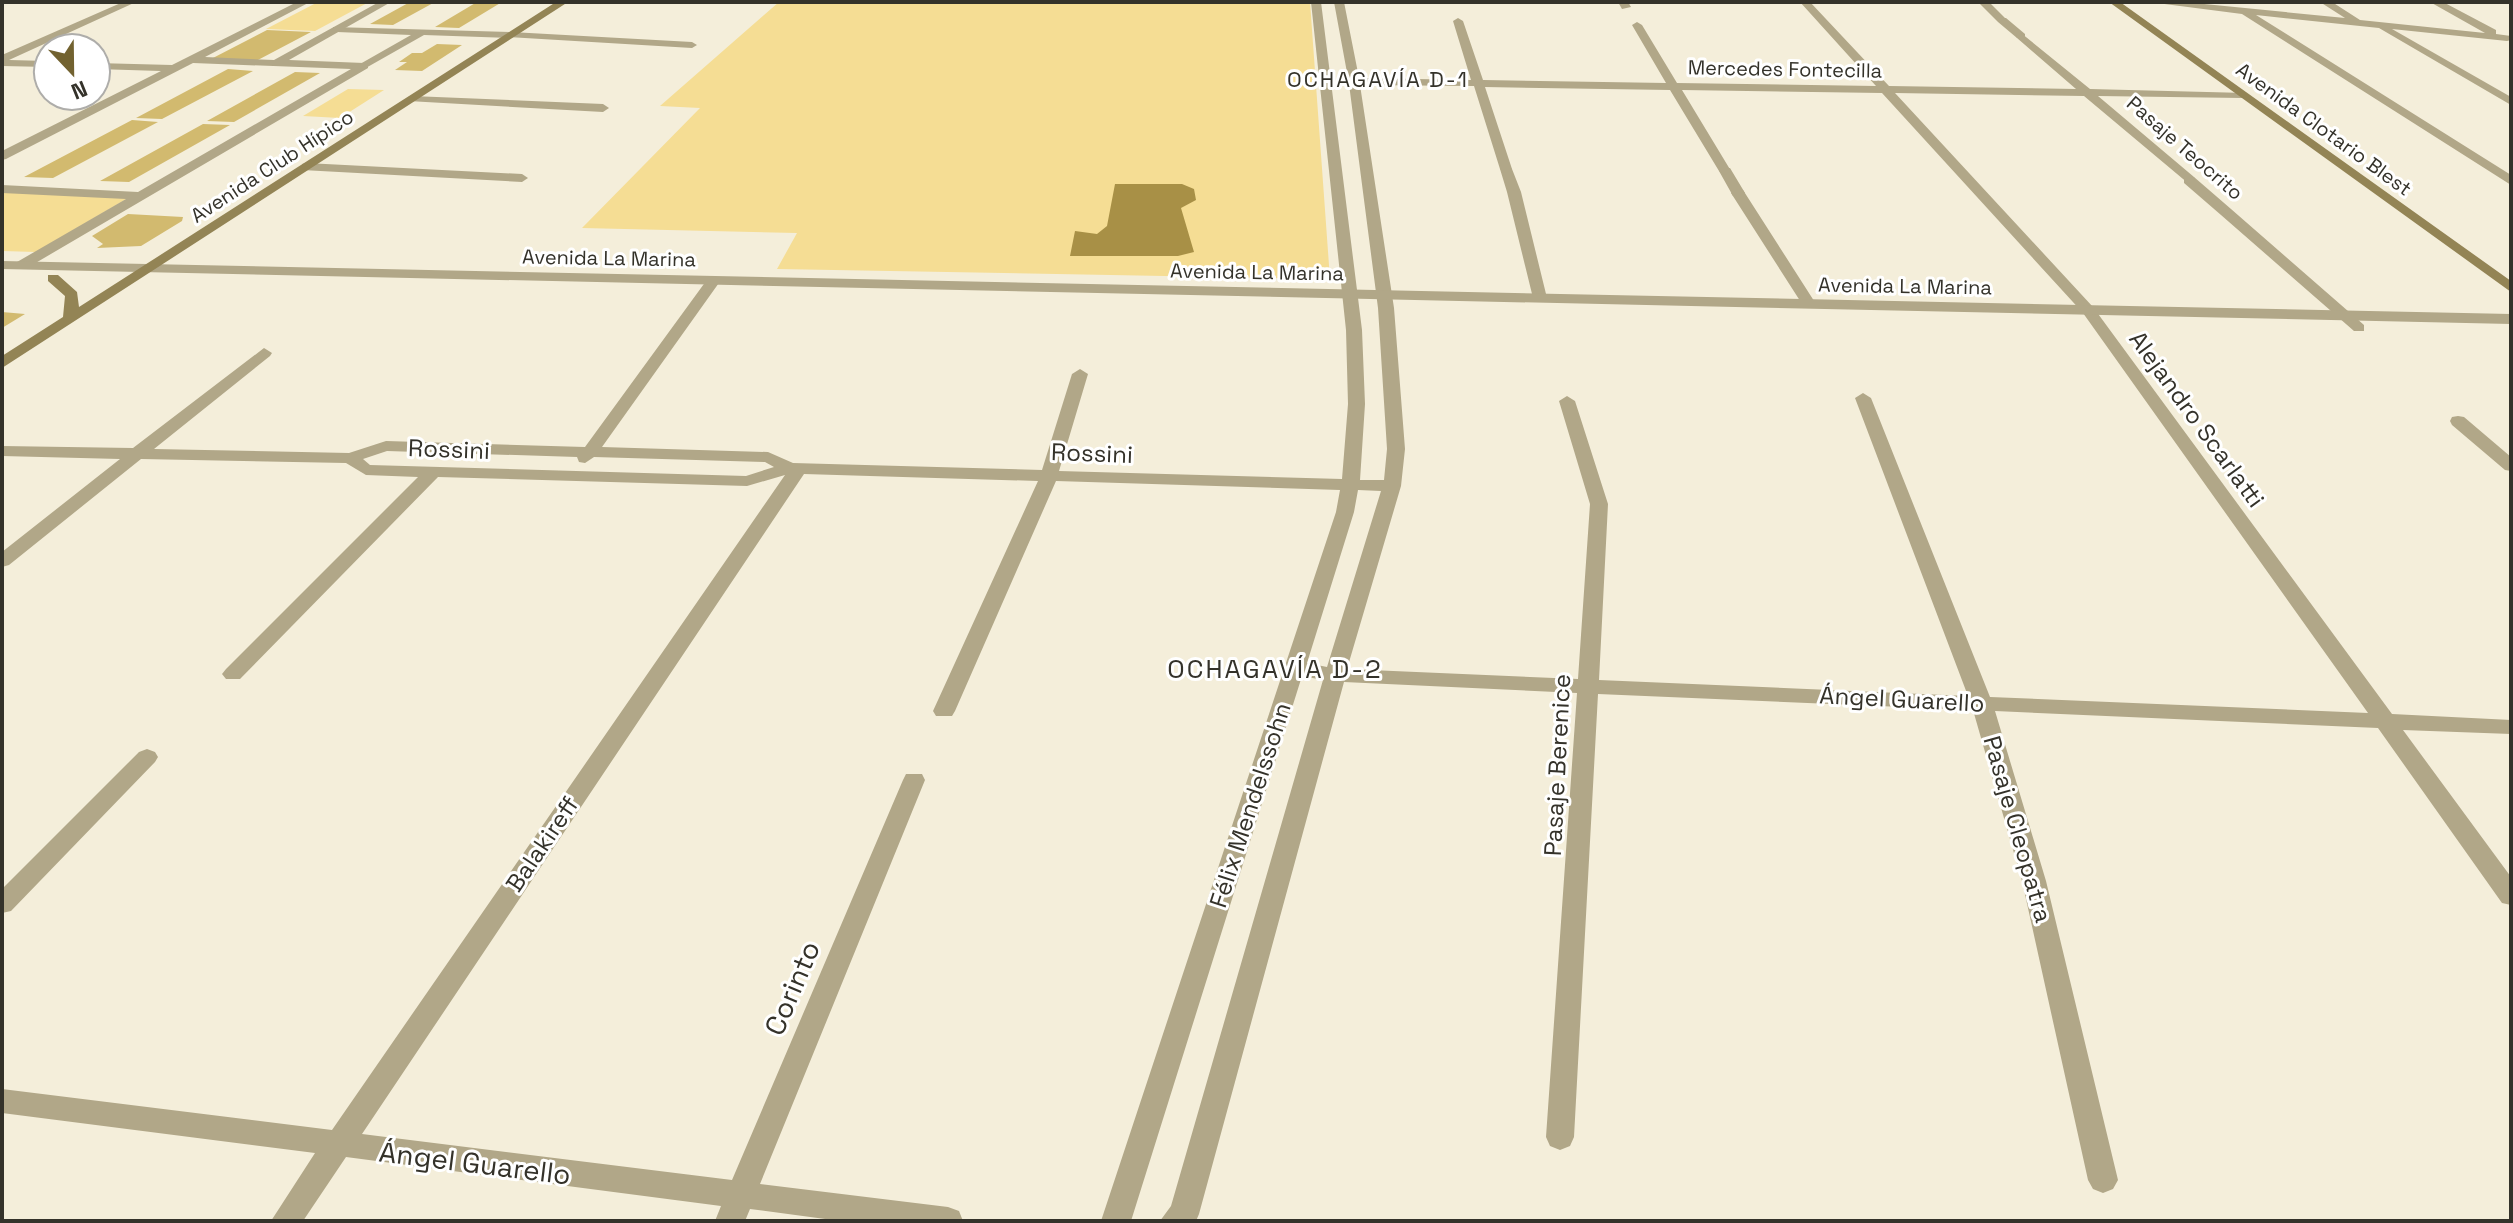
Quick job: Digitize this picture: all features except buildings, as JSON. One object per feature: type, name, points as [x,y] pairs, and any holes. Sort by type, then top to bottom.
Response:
[{"type":"main road","name":"Avenida Club Hípico","points":[[2,363],[563,2]]},
{"type":"main road","name":"Avenida Clotario Blest","points":[[2114,2],[2511,288]]},
{"type":"main road","points":[[53,278],[72,295],[71,318]]},
{"type":"street","points":[[2,61],[131,2]]},
{"type":"street","points":[[2,156],[305,2]]},
{"type":"street","points":[[276,63],[386,2]]},
{"type":"street","name":"Félix Mendelssohn","points":[[1116,1221],[1345,512],[1351,484],[1355,444],[1352,300],[1316,2]]},
{"type":"street","name":"Félix Mendelssohn","points":[[1175,1221],[1184,1214],[1335,675],[1392,486],[1396,449],[1384,301],[1354,81],[1339,2]]},
{"type":"street","name":"Alejandro Scarlatti","points":[[1805,2],[2091,316],[2511,896]]},
{"type":"street","name":"Pasaje Teocrito","points":[[1983,2],[2359,328]]},
{"type":"street","points":[[2154,2],[2509,39]]},
{"type":"street","points":[[2229,2],[2511,181]]},
{"type":"street","points":[[2325,2],[2360,23]]},
{"type":"street","points":[[2435,2],[2509,39]]},
{"type":"street","points":[[1458,21],[1514,192],[1540,298]]},
{"type":"street","points":[[1637,25],[1809,304]]},
{"type":"street","points":[[2377,25],[2511,102]]},
{"type":"street","points":[[337,29],[692,45]]},
{"type":"street","points":[[22,265],[420,33]]},
{"type":"street","points":[[190,60],[364,66]]},
{"type":"street","points":[[2,61],[32,63]]},
{"type":"street","points":[[112,66],[174,68]]},
{"type":"street","name":"Mercedes Fontecilla","points":[[1327,81],[2242,95]]},
{"type":"street","points":[[412,99],[603,108]]},
{"type":"street","points":[[306,167],[522,178]]},
{"type":"street","points":[[2,189],[141,196]]},
{"type":"street","name":"Avenida La Marina","points":[[2,265],[714,280],[851,290]]},
{"type":"street","points":[[364,285],[378,273]]},
{"type":"street","name":"Avenida La Marina","points":[[2,277],[704,294],[851,290],[2091,316],[2511,319]]},
{"type":"street","points":[[537,290],[549,277]]},
{"type":"street","points":[[570,476],[714,280]]},
{"type":"street","name":"Avenida La Marina","points":[[1384,301],[1540,298],[1663,307],[1809,304],[2359,328],[2511,331]]},
{"type":"street","points":[[2,561],[264,353]]},
{"type":"street","points":[[944,711],[1049,476],[1080,374]]},
{"type":"street","name":"Pasaje Cleopatra","points":[[1863,398],[1981,703],[2043,915],[2103,1180]]},
{"type":"street","name":"Pasaje Berenice","points":[[1560,1137],[1599,504],[1567,401]]},
{"type":"street","points":[[2458,421],[2511,466]]},
{"type":"street","name":"Rossini","points":[[2,451],[350,458],[386,446],[768,457],[794,468]]},
{"type":"street","name":"Rossini","points":[[350,458],[366,470],[747,481],[794,468],[1392,486]]},
{"type":"street","name":"Balakireff","points":[[286,1221],[794,468]]},
{"type":"street","points":[[233,674],[433,472]]},
{"type":"street","name":"Ángel Guarello","points":[[1294,668],[1335,675],[2511,727]]},
{"type":"street","points":[[2,904],[147,757]]},
{"type":"street","name":"Corinto","points":[[735,1209],[914,780]]},
{"type":"street","name":"Ángel Guarello","points":[[2,1101],[338,1145],[735,1209],[948,1221]]},
{"type":"shaded area","points":[[318,2],[369,2],[315,31],[266,29]]},
{"type":"shaded area","points":[[779,2],[1310,2],[1330,279],[777,269],[797,233],[582,228],[700,108],[660,106]]},
{"type":"shaded area","points":[[348,89],[384,90],[340,118],[303,116]]},
{"type":"shaded area","points":[[1115,184],[1182,184],[1194,189],[1196,200],[1181,208],[1194,252],[1178,256],[1070,256],[1075,231],[1097,234],[1107,226]]},
{"type":"shaded area","points":[[2,192],[128,198],[36,252],[2,251]]},
{"type":"district","name":"OCHAGAVÍA D-1","points":[[1378,79]]},
{"type":"district","name":"OCHAGAVÍA D-2","points":[[1275,669]]}]
